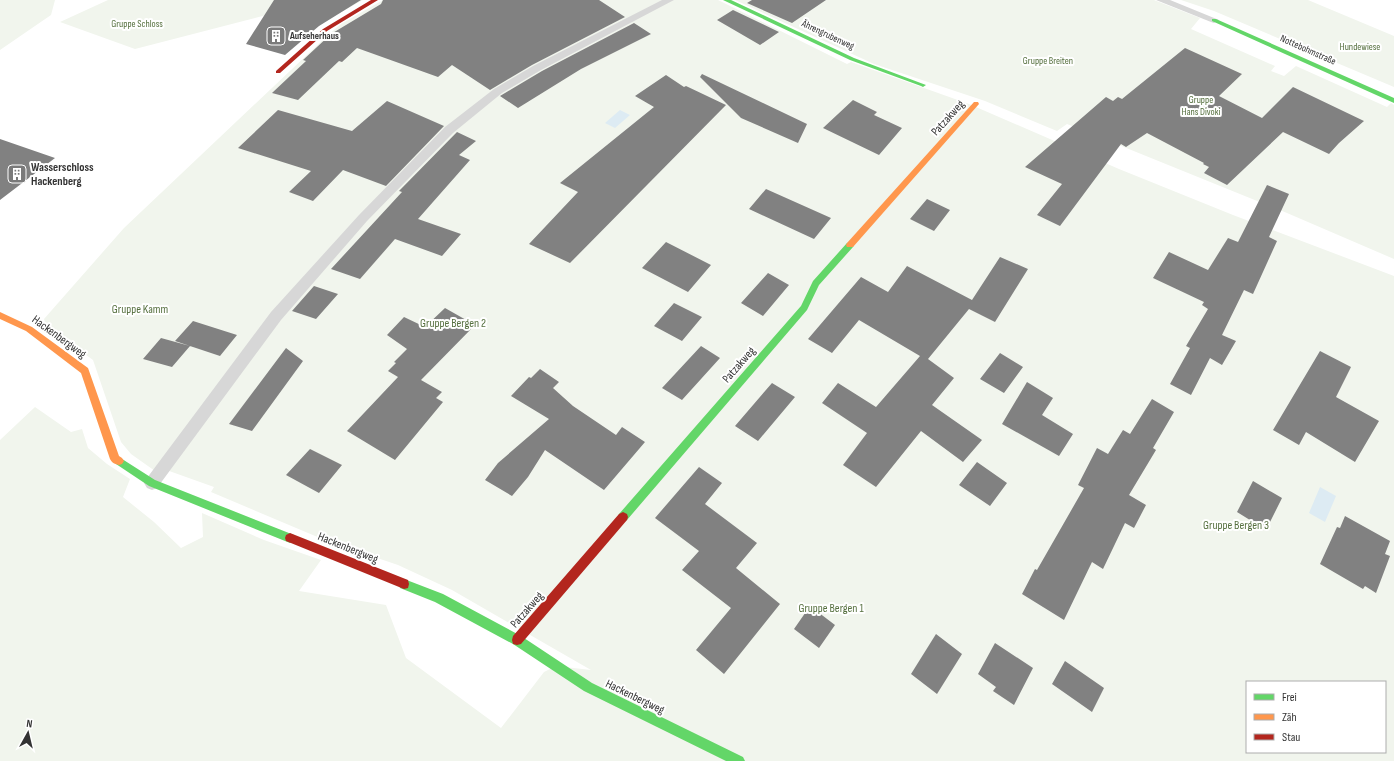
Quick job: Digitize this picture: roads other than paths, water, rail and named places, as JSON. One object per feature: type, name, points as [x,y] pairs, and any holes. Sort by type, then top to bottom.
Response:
[{"type":"street","points":[[278,72],[325,30],[374,0]]},
{"type":"street","name":"Ährengrubenweg","points":[[726,0],[852,58],[922,85]]},
{"type":"street","name":"Nottebohmstraße","points":[[1214,20],[1394,101]]},
{"type":"street","name":"Patzakweg","points":[[517,640],[804,308],[816,283],[976,104]]},
{"type":"street","name":"Hackenbergweg","points":[[0,315],[29,329],[85,371],[115,459],[152,483],[439,598],[517,640],[588,687],[739,761]]},
{"type":"lane","points":[[152,483],[276,316],[363,218],[449,130],[498,91],[537,68],[669,0]]},
{"type":"lane","points":[[1161,0],[1214,20]]},
{"type":"place","name":"Aufseherhaus","points":[[276,36]]},
{"type":"place","name":"Wasserschloss Hackenberg","points":[[17,174]]},
{"type":"park label","name":"Gruppe Schloss","points":[[137,24]]},
{"type":"park label","name":"Hundewiese","points":[[1360,47]]},
{"type":"park label","name":"Gruppe Breiten","points":[[1048,61]]},
{"type":"park label","name":"Gruppe Hans Divoki","points":[[1201,106]]},
{"type":"park label","name":"Gruppe Kamm","points":[[140,309]]},
{"type":"park label","name":"Gruppe Bergen 2","points":[[453,323]]},
{"type":"park label","name":"Gruppe Bergen 3","points":[[1236,525]]},
{"type":"park label","name":"Gruppe Bergen 1","points":[[831,608]]}]
